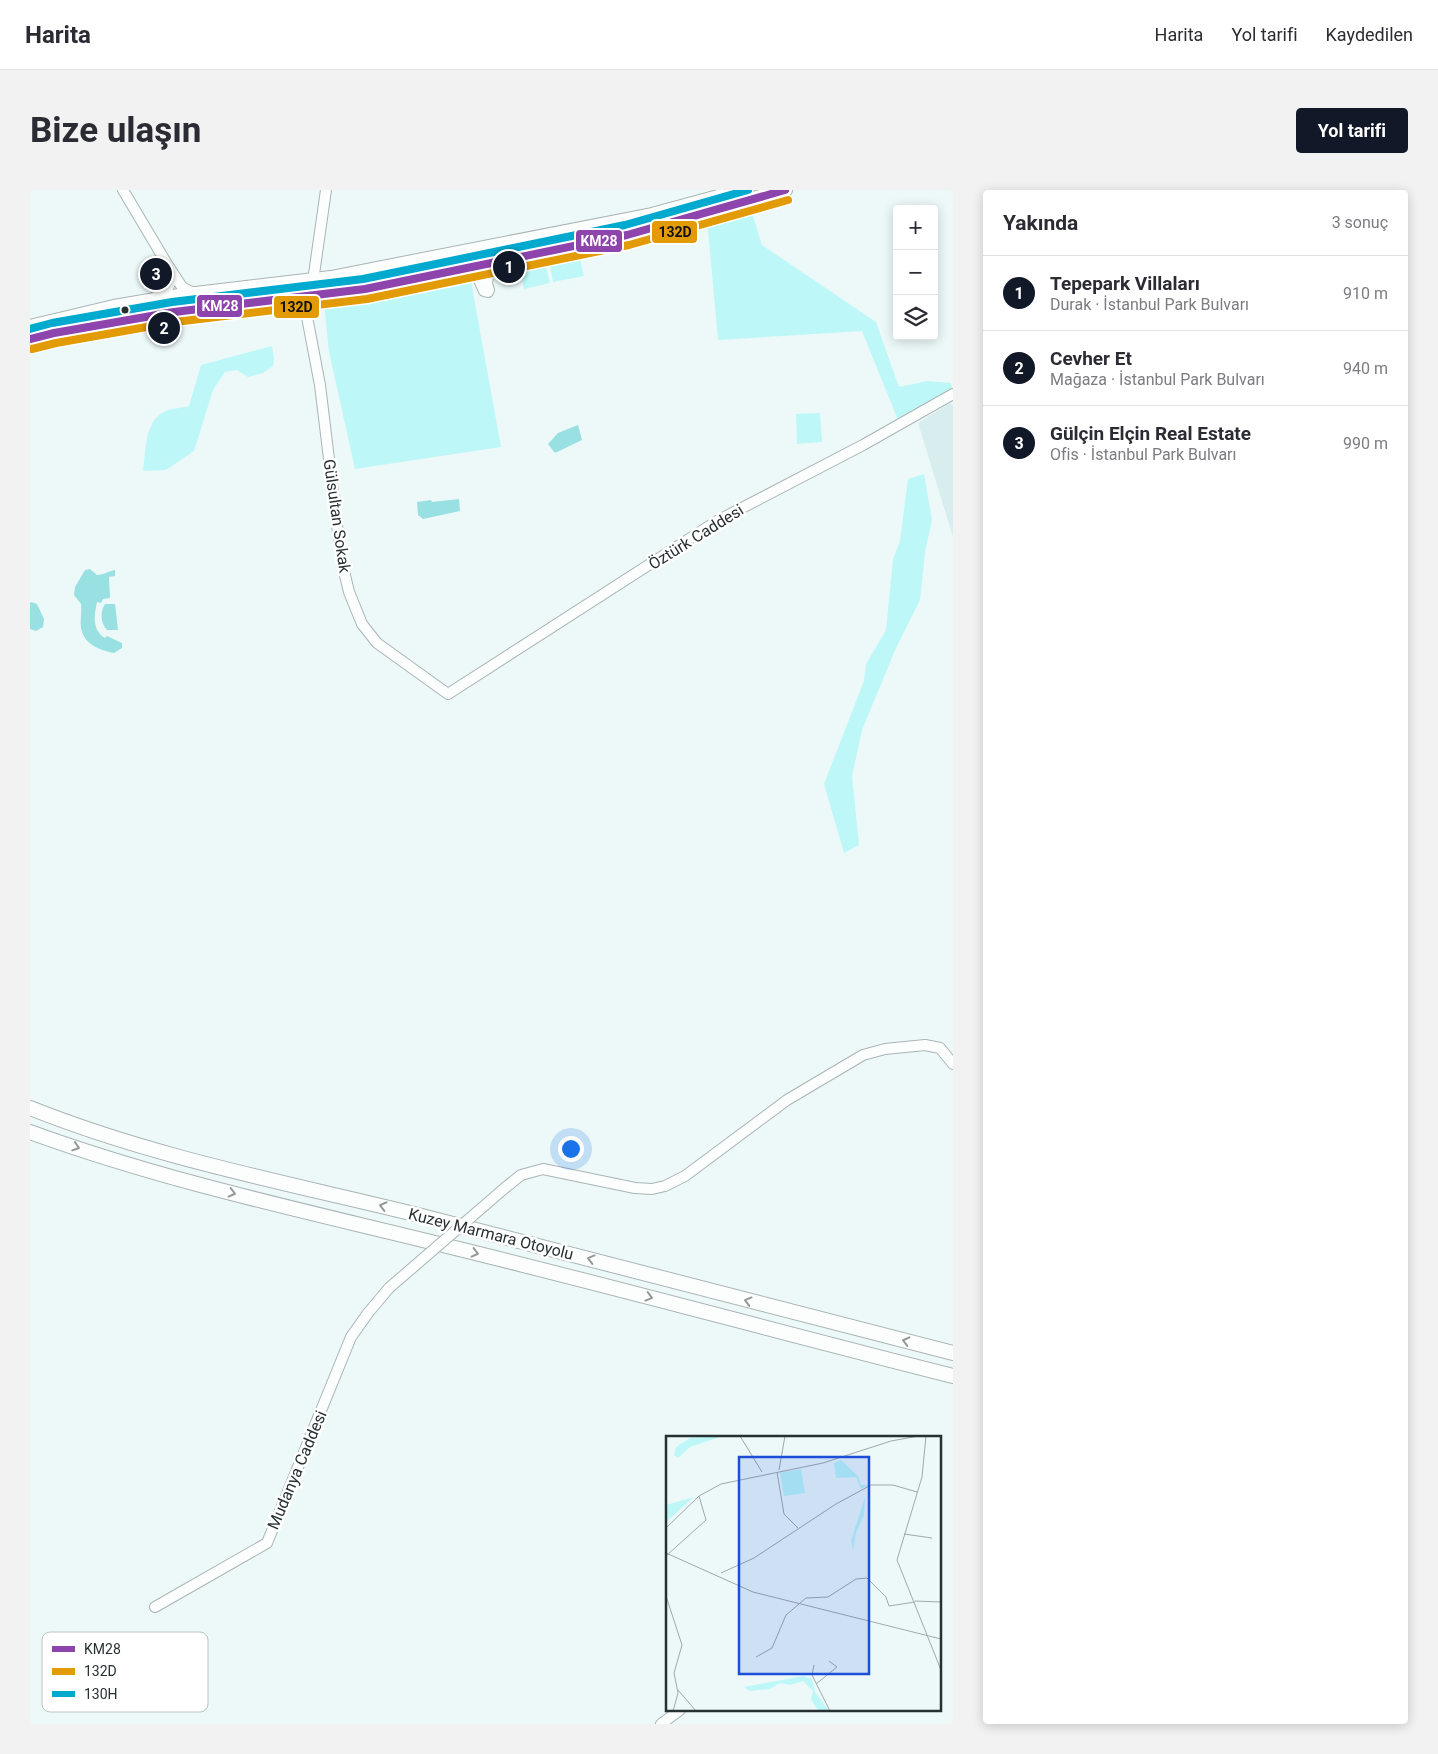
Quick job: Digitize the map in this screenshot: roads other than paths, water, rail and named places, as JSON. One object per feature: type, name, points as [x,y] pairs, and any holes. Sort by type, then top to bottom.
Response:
[{"type":"highway","points":[[30,326],[184,294],[314,281],[652,215],[744,190]]},
{"type":"highway","points":[[30,340],[113,322],[174,312],[365,289],[627,235],[785,190]]},
{"type":"highway","name":"Kuzey Marmara Otoyolu","points":[[30,1108],[136,1144],[236,1172],[534,1244],[953,1353]]},
{"type":"highway","name":"Kuzey Marmara Otoyolu","points":[[30,1132],[132,1166],[231,1193],[525,1265],[953,1376]]},
{"type":"street","points":[[124,190],[184,294],[186,304],[195,309]]},
{"type":"street","points":[[314,281],[326,190]]},
{"type":"street","points":[[467,268],[475,271],[484,291],[488,292],[489,268],[496,262]]},
{"type":"street","points":[[145,301],[166,292],[171,283],[167,264]]},
{"type":"street","points":[[171,283],[184,294]]},
{"type":"street","points":[[174,312],[184,294]]},
{"type":"street","name":"Gülsultan Sokak","points":[[303,296],[320,385],[338,534],[349,592],[362,624],[377,644],[448,694]]},
{"type":"street","points":[[108,309],[113,322]]},
{"type":"street","name":"Öztürk Caddesi","points":[[448,694],[718,521],[863,445],[953,394]]},
{"type":"street","name":"Mudanya Caddesi","points":[[155,1607],[266,1543],[352,1337],[368,1313],[390,1288],[521,1176],[543,1169],[635,1188],[652,1189],[665,1186],[685,1176],[787,1100],[863,1056],[885,1049],[925,1045],[940,1048],[953,1064]]},
{"type":"street","points":[[661,1724],[677,1712]]},
{"type":"place","name":"Tepepark Villaları","points":[[509,267]]},
{"type":"place","name":"Gülçin Elçin Real Estate","points":[[156,274]]},
{"type":"place","name":"Cevher Et","points":[[164,328]]}]
